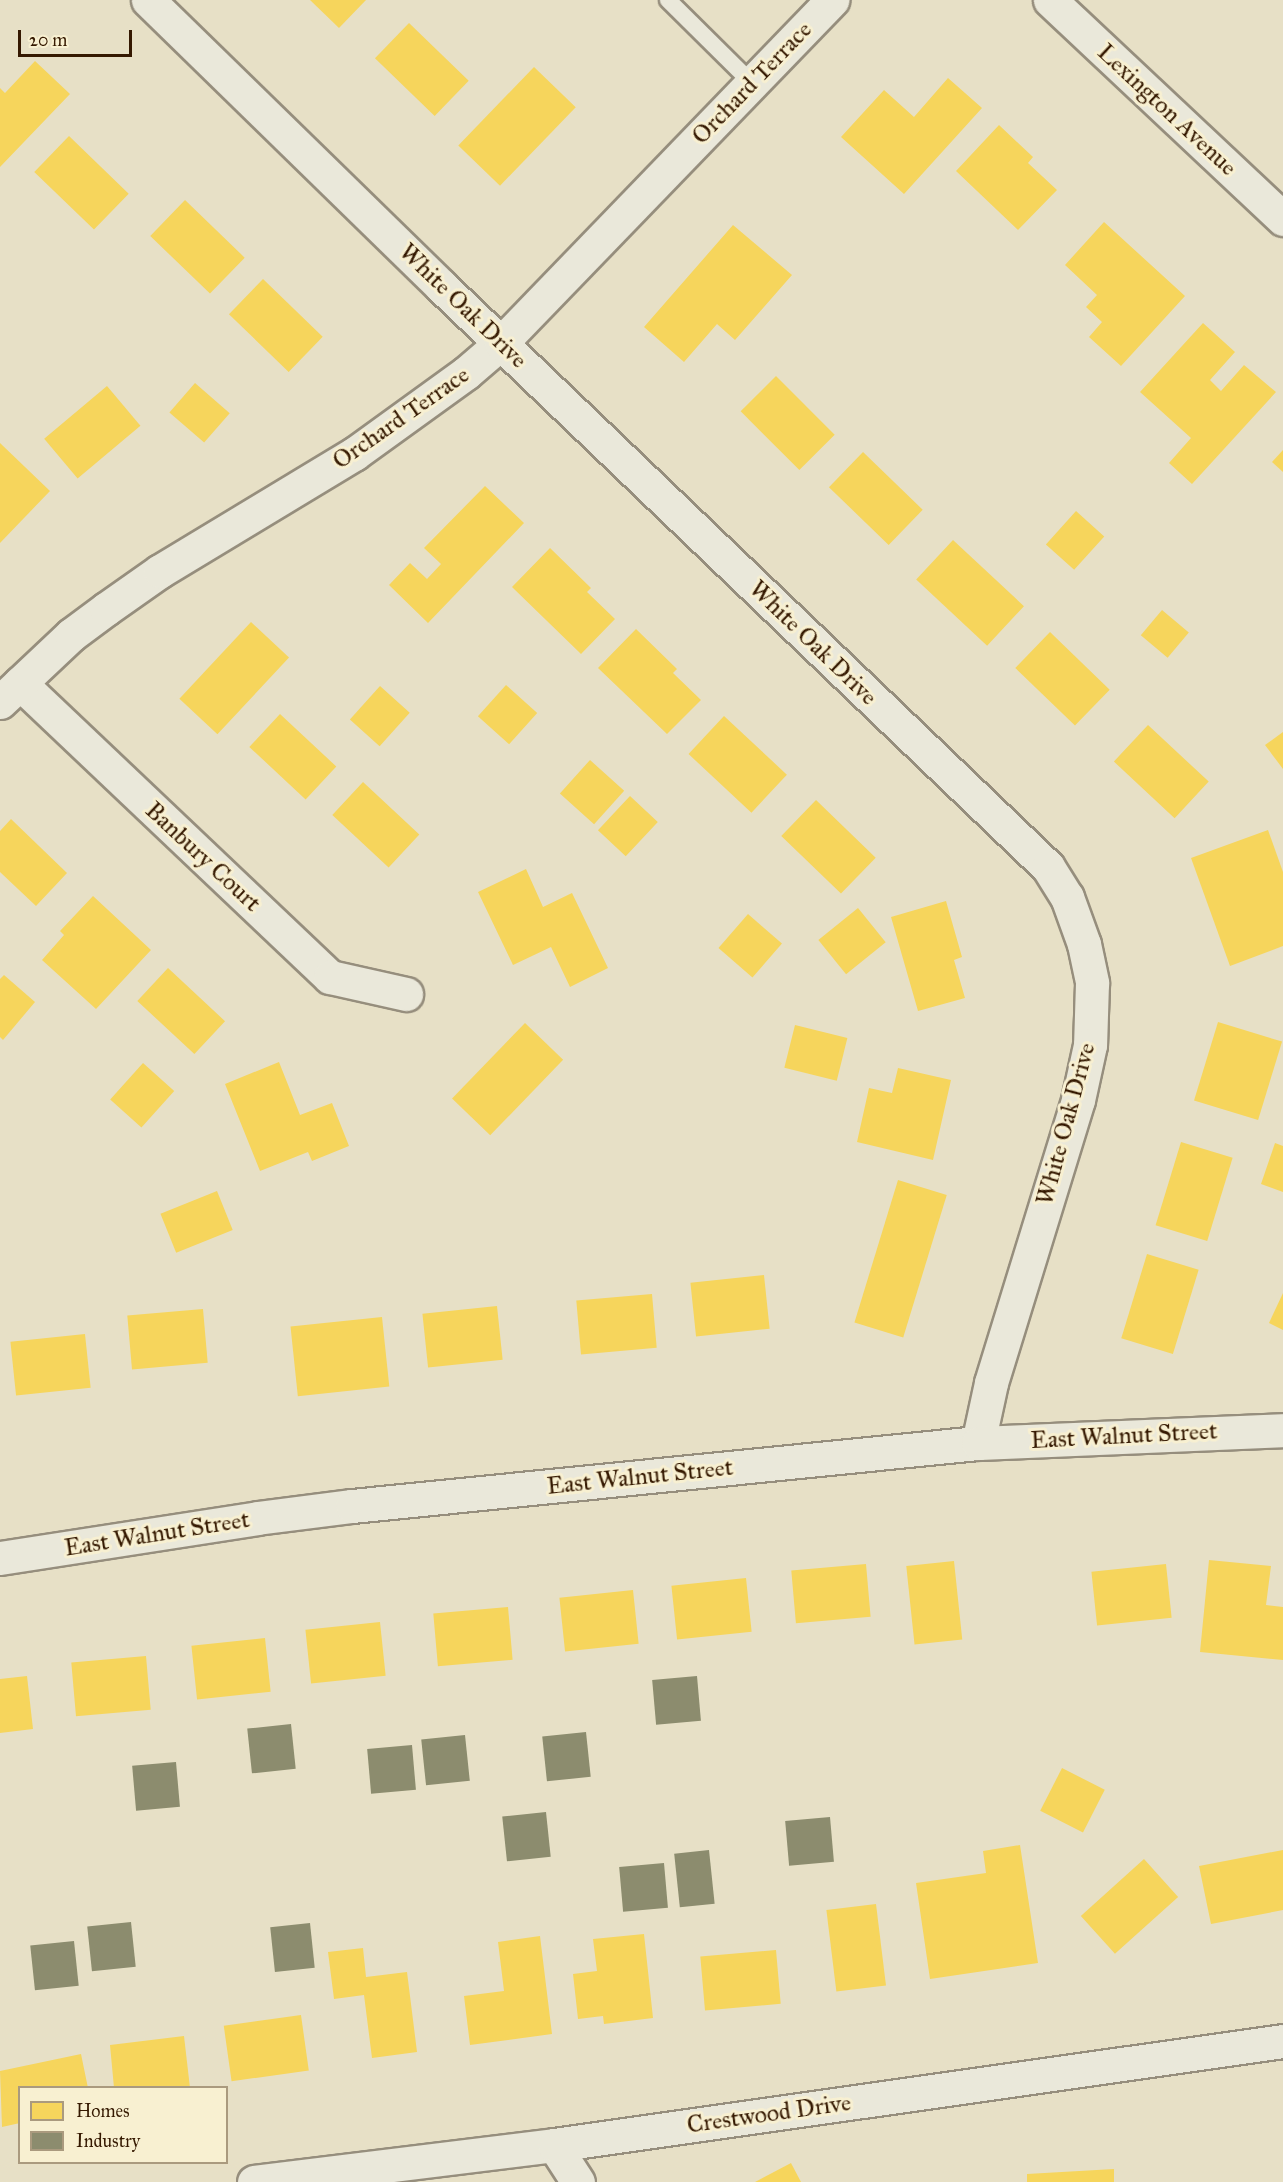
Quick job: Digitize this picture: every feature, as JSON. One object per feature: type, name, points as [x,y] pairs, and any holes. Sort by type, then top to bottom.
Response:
[{"type":"street","name":"White Oak Drive","points":[[148,0],[501,343],[1048,867],[1067,897],[1084,944],[1092,983],[1090,1045],[1078,1100],[991,1383],[978,1443]]},
{"type":"street","name":"Orchard Terrace","points":[[10,693],[71,635],[106,609],[160,571],[354,454],[439,394],[501,343],[832,0]]},
{"type":"street","name":"Lexington Avenue","points":[[1050,0],[1283,219]]},
{"type":"street","name":"Banbury Court","points":[[10,693],[330,977],[406,994]]},
{"type":"street","name":"East Walnut Street","points":[[0,1558],[257,1518],[340,1508],[978,1443],[1283,1430]]},
{"type":"street","name":"Crestwood Drive","points":[[254,2182],[554,2145],[1283,2041]]},
{"type":"street","points":[[554,2145],[578,2182]]},
{"type":"lane","points":[[668,0],[752,83]]},
{"type":"building: Homes","points":[[310,0],[366,0],[339,28]]},
{"type":"building: Homes","points":[[409,23],[469,81],[435,116],[375,58]]},
{"type":"building: Homes","points":[[35,61],[70,94],[0,167],[0,88],[5,93]]},
{"type":"building: Homes","points":[[534,67],[576,107],[500,186],[458,145]]},
{"type":"building: Homes","points":[[948,78],[982,108],[904,194],[841,137],[884,90],[914,117]]},
{"type":"building: Homes","points":[[999,125],[1033,157],[1028,163],[1057,190],[1018,230],[956,171]]},
{"type":"building: Homes","points":[[69,136],[129,194],[94,230],[34,172]]},
{"type":"building: Homes","points":[[185,200],[245,258],[210,294],[150,236]]},
{"type":"building: Homes","points":[[1104,222],[1185,296],[1121,366],[1089,337],[1102,322],[1086,307],[1097,295],[1065,265]]},
{"type":"building: Homes","points":[[733,225],[792,275],[735,340],[717,324],[684,362],[644,327]]},
{"type":"building: Homes","points":[[263,279],[323,337],[289,372],[229,314]]},
{"type":"building: Homes","points":[[1203,323],[1235,352],[1210,380],[1221,391],[1244,365],[1276,392],[1192,484],[1169,463],[1191,438],[1140,392]]},
{"type":"building: Homes","points":[[776,376],[835,435],[799,470],[741,411]]},
{"type":"building: Homes","points":[[195,383],[230,413],[204,443],[169,412]]},
{"type":"building: Homes","points":[[107,386],[140,426],[78,479],[44,439]]},
{"type":"building: Homes","points":[[0,443],[50,491],[0,543]]},
{"type":"building: Homes","points":[[1283,450],[1283,472],[1272,462]]},
{"type":"building: Homes","points":[[863,452],[923,510],[889,545],[829,487]]},
{"type":"building: Homes","points":[[485,486],[524,523],[428,623],[389,585],[410,563],[427,579],[441,564],[424,548]]},
{"type":"building: Homes","points":[[1076,511],[1104,536],[1074,570],[1046,544]]},
{"type":"building: Homes","points":[[953,540],[1024,606],[987,646],[916,579]]},
{"type":"building: Homes","points":[[550,548],[591,588],[587,592],[615,619],[581,654],[512,587]]},
{"type":"building: Homes","points":[[1162,610],[1189,632],[1168,658],[1141,635]]},
{"type":"building: Homes","points":[[251,622],[289,657],[217,734],[179,699]]},
{"type":"building: Homes","points":[[636,629],[677,669],[673,673],[701,700],[667,734],[598,668]]},
{"type":"building: Homes","points":[[1050,632],[1110,690],[1075,726],[1015,668]]},
{"type":"building: Homes","points":[[506,685],[537,713],[509,744],[478,716]]},
{"type":"building: Homes","points":[[380,686],[410,713],[380,746],[350,719]]},
{"type":"building: Homes","points":[[280,714],[336,767],[306,799],[249,747]]},
{"type":"building: Homes","points":[[724,716],[787,775],[751,813],[689,754]]},
{"type":"building: Homes","points":[[1148,725],[1209,782],[1175,818],[1114,762]]},
{"type":"building: Homes","points":[[1283,732],[1283,769],[1265,745]]},
{"type":"building: Homes","points":[[590,760],[624,791],[594,824],[560,793]]},
{"type":"building: Homes","points":[[363,782],[419,835],[389,867],[332,815]]},
{"type":"building: Homes","points":[[630,796],[658,822],[626,856],[598,830]]},
{"type":"building: Homes","points":[[816,800],[876,858],[841,894],[781,836]]},
{"type":"building: Homes","points":[[11,819],[67,873],[36,906],[0,872],[0,831]]},
{"type":"building: Homes","points":[[1268,830],[1283,872],[1283,946],[1230,966],[1191,858]]},
{"type":"building: Homes","points":[[526,869],[543,907],[572,893],[608,968],[570,987],[551,947],[513,965],[478,892]]},
{"type":"building: Homes","points":[[93,896],[151,950],[96,1009],[42,960],[64,935],[60,931]]},
{"type":"building: Homes","points":[[946,901],[962,957],[954,960],[965,998],[918,1011],[891,917]]},
{"type":"building: Homes","points":[[858,908],[886,942],[846,974],[818,940]]},
{"type":"building: Homes","points":[[748,914],[782,944],[752,977],[718,948]]},
{"type":"building: Homes","points":[[168,968],[225,1021],[194,1054],[137,1001]]},
{"type":"building: Homes","points":[[4,975],[35,1002],[3,1040],[0,1037],[0,979]]},
{"type":"building: Homes","points":[[1218,1022],[1282,1042],[1258,1120],[1194,1100]]},
{"type":"building: Homes","points":[[525,1023],[563,1060],[490,1135],[452,1099]]},
{"type":"building: Homes","points":[[795,1025],[847,1038],[837,1081],[784,1068]]},
{"type":"building: Homes","points":[[279,1062],[300,1115],[332,1103],[349,1146],[312,1161],[308,1152],[260,1171],[225,1084]]},
{"type":"building: Homes","points":[[143,1063],[174,1091],[141,1128],[110,1099]]},
{"type":"building: Homes","points":[[898,1068],[951,1080],[933,1160],[857,1142],[869,1088],[892,1093]]},
{"type":"building: Homes","points":[[1181,1142],[1233,1158],[1207,1241],[1156,1225]]},
{"type":"building: Homes","points":[[1275,1143],[1283,1146],[1283,1192],[1261,1184]]},
{"type":"building: Homes","points":[[898,1180],[947,1195],[903,1337],[854,1322]]},
{"type":"building: Homes","points":[[217,1191],[233,1230],[176,1253],[160,1214]]},
{"type":"building: Homes","points":[[1147,1254],[1199,1270],[1173,1354],[1121,1338]]},
{"type":"building: Homes","points":[[764,1275],[770,1329],[696,1336],[690,1283]]},
{"type":"building: Homes","points":[[1283,1293],[1283,1330],[1269,1323]]},
{"type":"building: Homes","points":[[652,1294],[657,1348],[581,1354],[576,1301]]},
{"type":"building: Homes","points":[[497,1306],[503,1360],[428,1368],[422,1314]]},
{"type":"building: Homes","points":[[203,1309],[208,1363],[132,1369],[127,1316]]},
{"type":"building: Homes","points":[[382,1317],[389,1387],[298,1396],[291,1327]]},
{"type":"building: Homes","points":[[85,1334],[91,1388],[16,1396],[10,1342]]},
{"type":"building: Homes","points":[[1209,1560],[1271,1566],[1266,1605],[1283,1607],[1283,1660],[1200,1652]]},
{"type":"building: Homes","points":[[954,1561],[962,1640],[915,1645],[906,1566]]},
{"type":"building: Homes","points":[[866,1564],[871,1617],[796,1623],[791,1571]]},
{"type":"building: Homes","points":[[1166,1564],[1172,1618],[1097,1626],[1091,1572]]},
{"type":"building: Homes","points":[[746,1578],[752,1632],[677,1640],[671,1586]]},
{"type":"building: Homes","points":[[633,1590],[639,1644],[565,1651],[559,1598]]},
{"type":"building: Homes","points":[[508,1607],[513,1660],[438,1666],[433,1614]]},
{"type":"building: Homes","points":[[380,1622],[386,1676],[311,1684],[305,1630]]},
{"type":"building: Homes","points":[[265,1638],[271,1692],[197,1699],[191,1646]]},
{"type":"building: Homes","points":[[146,1656],[151,1710],[76,1716],[71,1663]]},
{"type":"building: Homes","points":[[27,1676],[33,1729],[0,1733],[0,1679]]},
{"type":"building: Homes","points":[[1062,1768],[1105,1790],[1083,1833],[1040,1811]]},
{"type":"building: Homes","points":[[1020,1845],[1038,1963],[930,1979],[916,1883],[986,1873],[983,1851]]},
{"type":"building: Homes","points":[[1283,1850],[1283,1910],[1211,1924],[1199,1866]]},
{"type":"building: Homes","points":[[1144,1859],[1178,1897],[1115,1954],[1081,1916]]},
{"type":"building: Homes","points":[[876,1904],[886,1985],[836,1991],[826,1910]]},
{"type":"building: Homes","points":[[644,1934],[653,2018],[604,2024],[603,2016],[578,2019],[573,1974],[597,1971],[593,1939]]},
{"type":"building: Homes","points":[[540,1936],[552,2034],[470,2045],[464,1996],[504,1991],[498,1942]]},
{"type":"building: Homes","points":[[363,1948],[366,1977],[407,1972],[417,2052],[372,2058],[364,1995],[334,1999],[328,1952]]},
{"type":"building: Homes","points":[[776,1950],[781,2004],[705,2010],[700,1957]]},
{"type":"building: Homes","points":[[301,2015],[309,2070],[232,2081],[224,2026]]},
{"type":"building: Homes","points":[[184,2036],[190,2086],[114,2086],[110,2045]]},
{"type":"building: Homes","points":[[81,2054],[88,2086],[18,2086],[18,2123],[2,2127],[0,2071]]},
{"type":"building: Homes","points":[[791,2163],[801,2182],[755,2182]]},
{"type":"building: Homes","points":[[1114,2169],[1114,2182],[1027,2182],[1027,2174]]},
{"type":"building: Industry","points":[[697,1676],[701,1721],[656,1725],[652,1680]]},
{"type":"building: Industry","points":[[291,1724],[296,1769],[252,1773],[247,1729]]},
{"type":"building: Industry","points":[[586,1732],[591,1777],[547,1781],[542,1737]]},
{"type":"building: Industry","points":[[465,1735],[470,1781],[426,1785],[421,1740]]},
{"type":"building: Industry","points":[[412,1745],[416,1790],[371,1794],[367,1749]]},
{"type":"building: Industry","points":[[176,1762],[180,1807],[136,1811],[132,1766]]},
{"type":"building: Industry","points":[[546,1812],[551,1857],[507,1861],[502,1817]]},
{"type":"building: Industry","points":[[830,1817],[834,1862],[789,1866],[785,1821]]},
{"type":"building: Industry","points":[[709,1850],[715,1904],[680,1907],[674,1854]]},
{"type":"building: Industry","points":[[664,1863],[668,1908],[623,1912],[619,1867]]},
{"type":"building: Industry","points":[[131,1922],[136,1967],[92,1971],[87,1927]]},
{"type":"building: Industry","points":[[310,1923],[315,1968],[275,1972],[270,1927]]},
{"type":"building: Industry","points":[[74,1941],[79,1986],[35,1990],[30,1946]]}]
